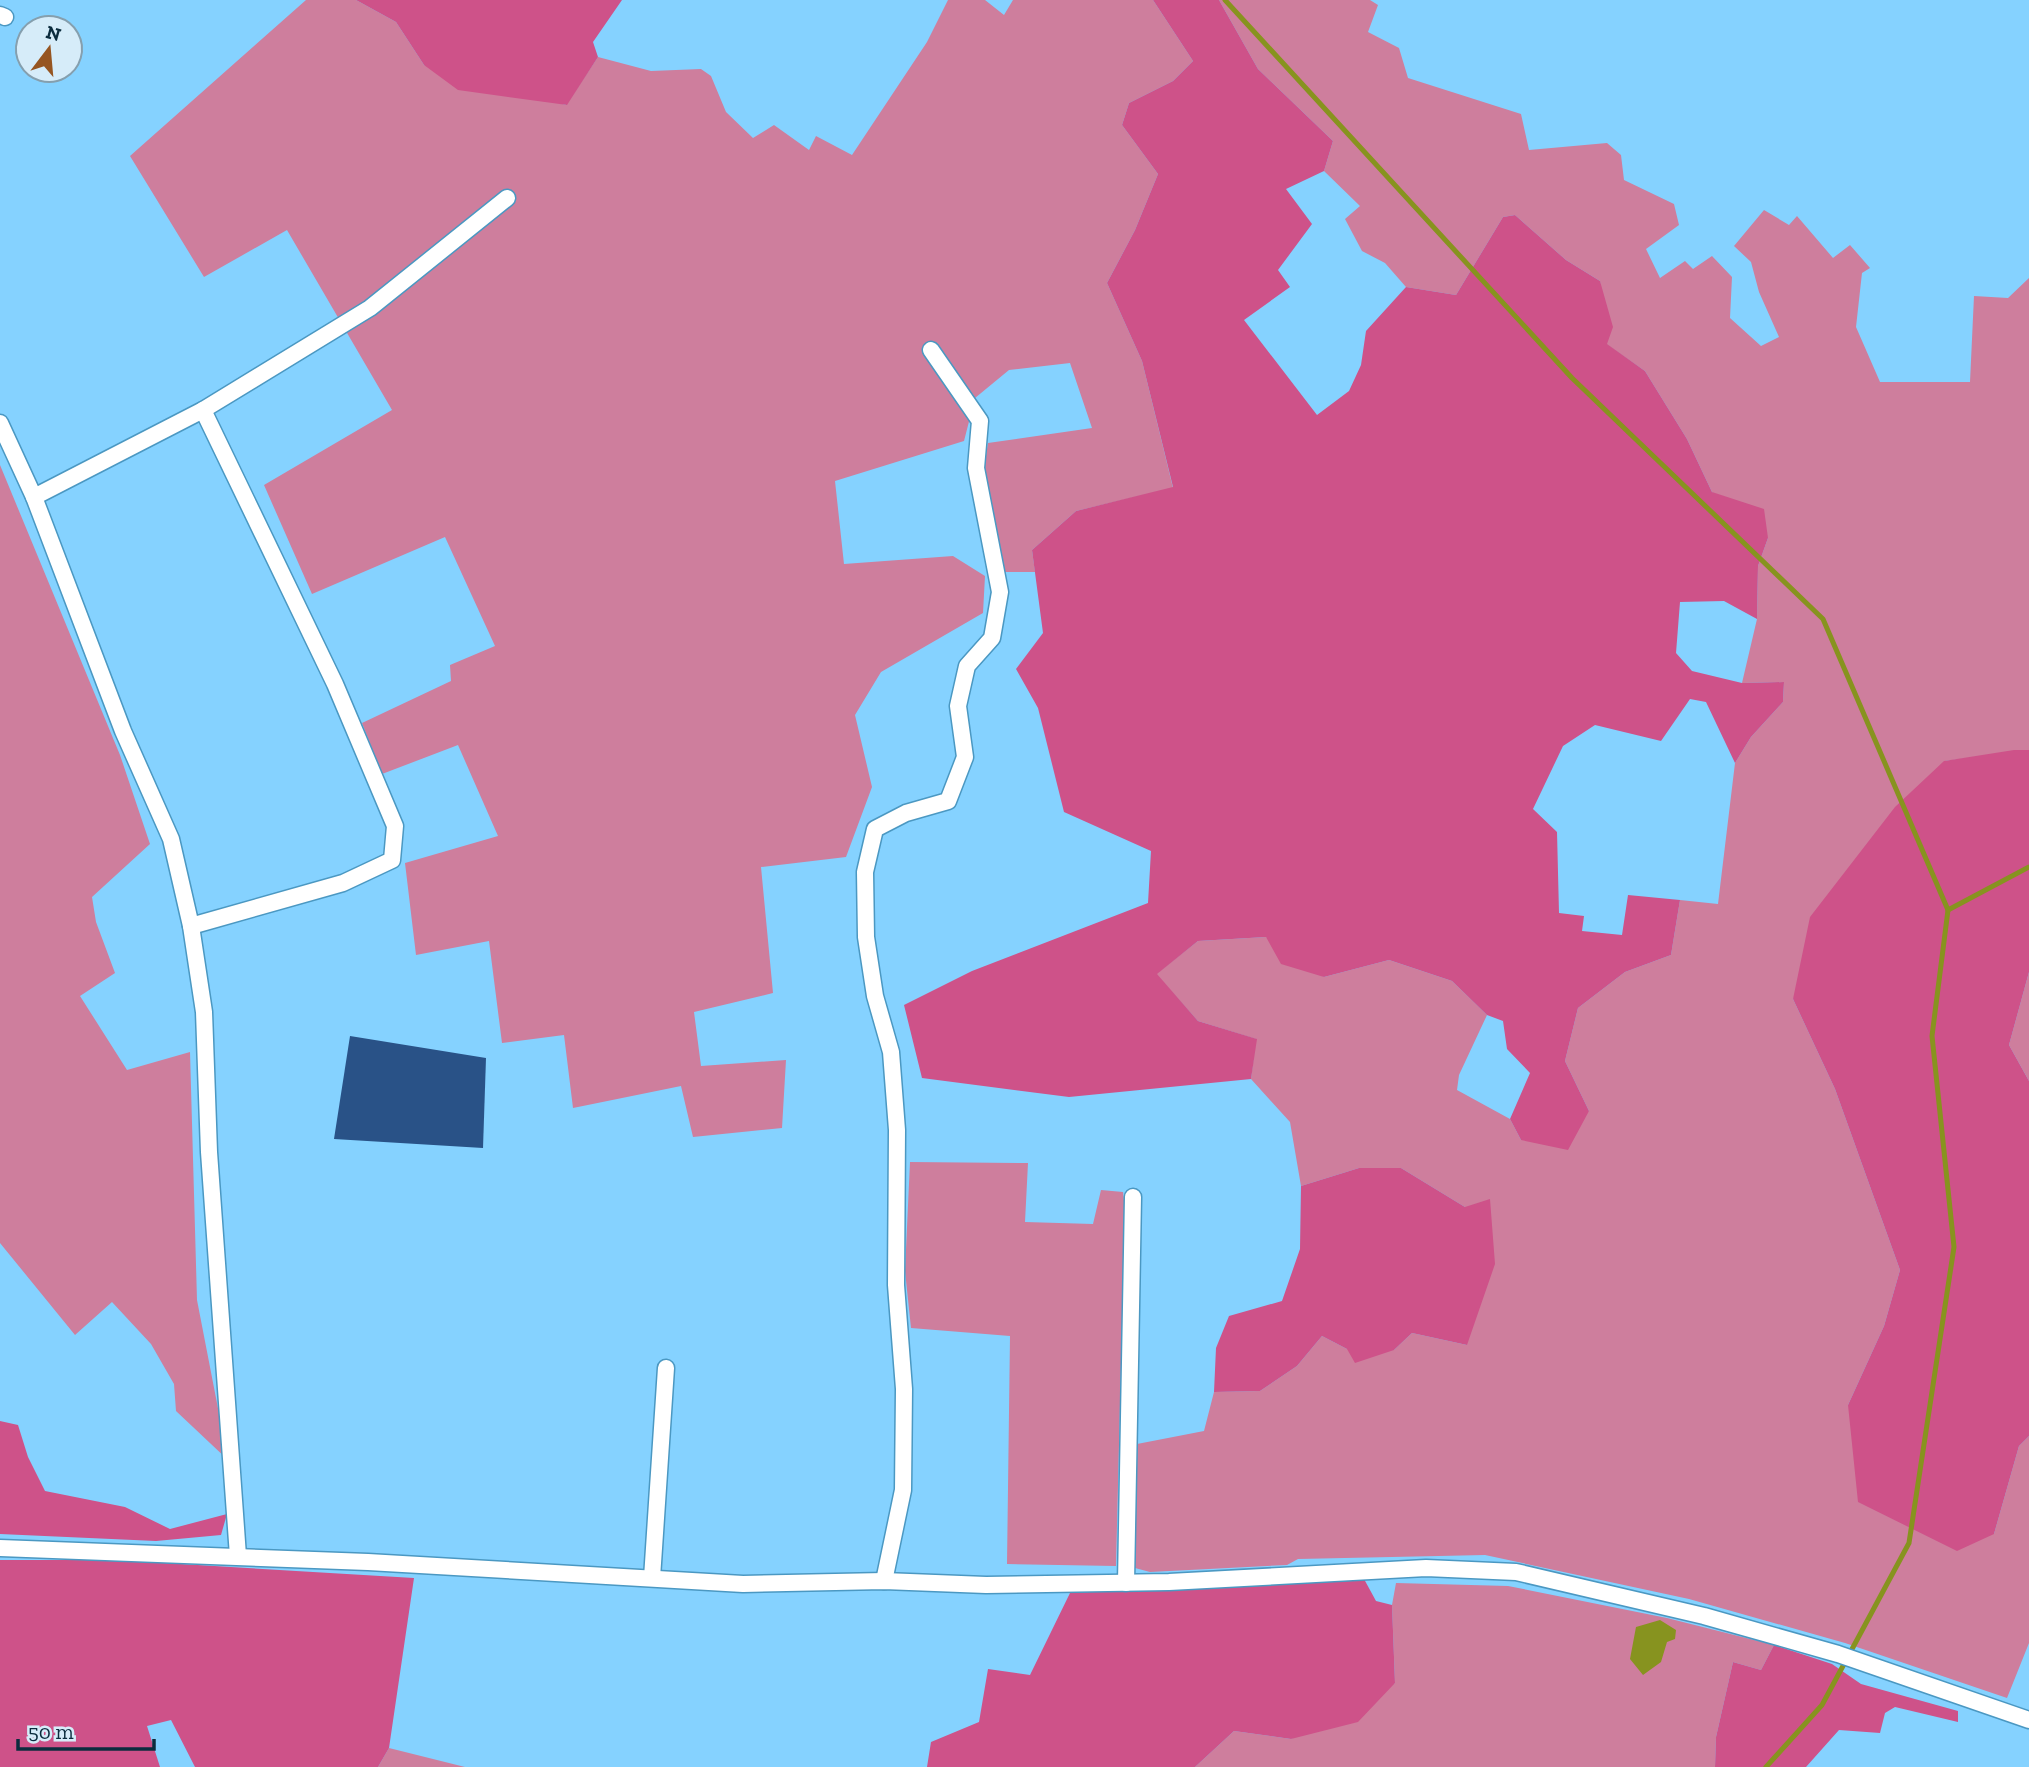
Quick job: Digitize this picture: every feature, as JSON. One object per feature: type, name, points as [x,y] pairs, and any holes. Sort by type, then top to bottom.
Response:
[{"type":"street","points":[[34,497],[203,410],[370,308],[507,198]]},
{"type":"street","points":[[884,1581],[903,1490],[904,1389],[896,1285],[897,1130],[891,1052],[871,972],[866,937],[865,872],[875,828],[906,813],[948,801],[965,757],[958,706],[967,666],[992,638],[1000,592],[975,468],[980,421],[931,350]]},
{"type":"street","points":[[191,926],[344,883],[392,860],[395,826],[335,684],[203,410]]},
{"type":"street","points":[[0,423],[34,497],[123,731],[171,839],[191,926],[204,1012],[209,1152],[238,1556]]},
{"type":"street","points":[[1126,1583],[1133,1197]]},
{"type":"street","points":[[652,1578],[666,1368]]},
{"type":"street","points":[[0,1548],[238,1556],[743,1584],[884,1581],[986,1585],[1126,1583],[1426,1569],[1516,1572],[1704,1616],[1838,1654],[2029,1720]]},
{"type":"shaded area","points":[[306,0],[356,0],[396,22],[424,65],[566,105],[598,57],[651,71],[701,69],[711,76],[726,112],[753,138],[774,125],[809,150],[816,136],[852,155],[927,42],[948,0],[985,0],[1004,15],[1013,0],[1153,0],[1193,61],[1173,81],[1129,103],[1122,125],[1158,174],[1135,230],[1107,283],[1142,361],[1173,488],[1076,511],[1032,550],[1035,572],[1004,572],[982,481],[988,443],[1092,428],[1070,363],[1009,370],[975,398],[964,441],[835,481],[844,564],[953,556],[985,576],[983,613],[881,672],[855,715],[872,787],[846,857],[761,867],[773,993],[694,1012],[701,1066],[786,1060],[782,1128],[693,1137],[681,1086],[573,1108],[564,1035],[502,1043],[489,941],[416,955],[405,863],[498,836],[458,745],[382,774],[362,723],[451,681],[450,665],[495,646],[445,537],[312,594],[264,485],[392,410],[287,230],[204,277],[130,156]]},
{"type":"shaded area","points":[[356,0],[622,0],[593,42],[598,57],[567,105],[458,90],[424,65],[396,22]]},
{"type":"shaded area","points":[[1153,0],[1219,0],[1258,69],[1333,141],[1324,171],[1286,189],[1312,224],[1278,270],[1290,287],[1244,320],[1317,415],[1349,391],[1361,365],[1366,331],[1406,287],[1456,295],[1503,217],[1515,215],[1566,260],[1600,281],[1613,327],[1607,344],[1645,371],[1687,439],[1712,492],[1764,509],[1768,538],[1758,566],[1757,619],[1724,601],[1680,602],[1676,653],[1692,671],[1742,683],[1784,682],[1783,702],[1751,737],[1735,763],[1706,702],[1690,699],[1661,741],[1595,725],[1563,746],[1533,809],[1557,832],[1559,913],[1584,916],[1582,931],[1622,935],[1628,895],[1680,900],[1671,955],[1625,972],[1578,1008],[1565,1061],[1589,1111],[1568,1150],[1521,1140],[1510,1119],[1530,1073],[1507,1049],[1503,1021],[1487,1015],[1452,981],[1389,960],[1324,977],[1281,964],[1266,937],[1198,941],[1157,974],[1198,1021],[1257,1039],[1251,1079],[1069,1097],[922,1078],[904,1005],[972,971],[1148,903],[1151,851],[1064,812],[1038,708],[1016,669],[1043,633],[1032,550],[1076,511],[1173,487],[1142,361],[1107,283],[1135,230],[1158,174],[1122,125],[1129,103],[1173,81],[1193,61]]},
{"type":"shaded area","points":[[1219,0],[1370,0],[1378,5],[1368,32],[1399,48],[1408,78],[1521,114],[1529,150],[1607,143],[1621,155],[1624,180],[1674,204],[1679,225],[1646,249],[1660,278],[1685,261],[1693,269],[1712,256],[1732,277],[1730,318],[1761,346],[1779,337],[1759,292],[1751,262],[1734,246],[1764,210],[1789,225],[1797,216],[1833,258],[1850,245],[1870,268],[1862,273],[1856,327],[1880,382],[1970,382],[1974,296],[2008,298],[2029,278],[2029,750],[1945,761],[1793,999],[1835,1089],[1900,1270],[1884,1326],[1848,1405],[1994,1534],[2019,1446],[2029,1436],[2029,1643],[2007,1698],[1845,1643],[1689,1599],[1485,1555],[1298,1559],[1287,1565],[1150,1572],[1135,1568],[1130,1559],[1137,1444],[1204,1431],[1214,1392],[1260,1391],[1297,1366],[1322,1336],[1347,1349],[1394,1350],[1412,1333],[1467,1345],[1465,1207],[1401,1168],[1359,1168],[1301,1186],[1290,1122],[1251,1079],[1256,1039],[1198,1021],[1156,974],[1198,941],[1266,937],[1324,977],[1389,960],[1452,981],[1487,1015],[1459,1075],[1457,1090],[1510,1119],[1521,1140],[1589,1111],[1565,1061],[1578,1008],[1625,972],[1671,955],[1680,900],[1718,904],[1735,763],[1751,737],[1783,702],[1784,682],[1742,683],[1757,619],[1758,566],[1768,538],[1712,492],[1687,439],[1645,371],[1606,344],[1600,281],[1566,260],[1515,215],[1503,217],[1456,295],[1406,287],[1385,263],[1362,251],[1345,219],[1360,206],[1324,171],[1333,141],[1258,69]]},
{"type":"shaded area","points":[[0,465],[120,755],[150,844],[92,897],[96,922],[115,973],[80,996],[127,1070],[190,1052],[197,1300],[228,1460],[176,1411],[174,1384],[151,1344],[112,1302],[75,1335],[0,1243]]},
{"type":"shaded area","points":[[2029,750],[2029,972],[2009,1045],[2029,1081],[2029,1436],[2019,1446],[1994,1534],[1957,1551],[1858,1502],[1848,1405],[1884,1326],[1900,1270],[1835,1089],[1793,999],[1810,917],[1895,807],[1944,761]]},
{"type":"shaded area","points":[[2029,972],[2029,1081],[2009,1045]]},
{"type":"shaded area","points":[[910,1162],[1028,1163],[1025,1222],[1093,1224],[1101,1190],[1123,1192],[1128,1236],[1123,1282],[1116,1566],[1007,1564],[1010,1336],[911,1328],[905,1271]]},
{"type":"shaded area","points":[[1359,1168],[1401,1168],[1465,1207],[1490,1199],[1495,1264],[1467,1345],[1412,1333],[1394,1350],[1355,1363],[1347,1349],[1322,1336],[1297,1366],[1260,1391],[1214,1392],[1216,1348],[1229,1316],[1282,1301],[1300,1249],[1301,1186]]},
{"type":"shaded area","points":[[0,1421],[18,1425],[28,1457],[45,1491],[125,1507],[170,1529],[227,1514],[221,1535],[156,1541],[0,1534]]},
{"type":"shaded area","points":[[0,1560],[114,1560],[414,1578],[389,1748],[378,1767],[195,1767],[171,1720],[147,1726],[160,1767],[0,1767]]},
{"type":"shaded area","points":[[1364,1579],[1376,1601],[1392,1605],[1395,1683],[1358,1722],[1291,1739],[1234,1731],[1195,1767],[927,1767],[931,1742],[979,1722],[988,1669],[1030,1675],[1070,1593]]},
{"type":"shaded area","points":[[1396,1583],[1508,1586],[1667,1618],[1774,1645],[1761,1670],[1733,1662],[1716,1737],[1715,1767],[1195,1767],[1234,1731],[1291,1739],[1395,1683],[1392,1605]]},
{"type":"shaded area","points":[[1660,1620],[1676,1630],[1675,1639],[1667,1642],[1661,1662],[1643,1675],[1630,1659],[1636,1627]]},
{"type":"shaded area","points":[[1774,1645],[1832,1664],[1861,1684],[1958,1711],[1958,1722],[1895,1707],[1885,1713],[1880,1733],[1839,1730],[1806,1767],[1715,1767],[1716,1737],[1733,1662],[1761,1670]]},
{"type":"shaded area","points":[[389,1748],[465,1767],[378,1767]]},
{"type":"building","points":[[350,1036],[486,1058],[483,1148],[334,1139]]},
{"type":"waterway","points":[[1225,0],[1572,378],[1823,619],[1948,910],[1932,1036],[1954,1247],[1909,1543],[1822,1705],[1766,1767]]},
{"type":"waterway","points":[[1948,910],[2029,867]]}]
